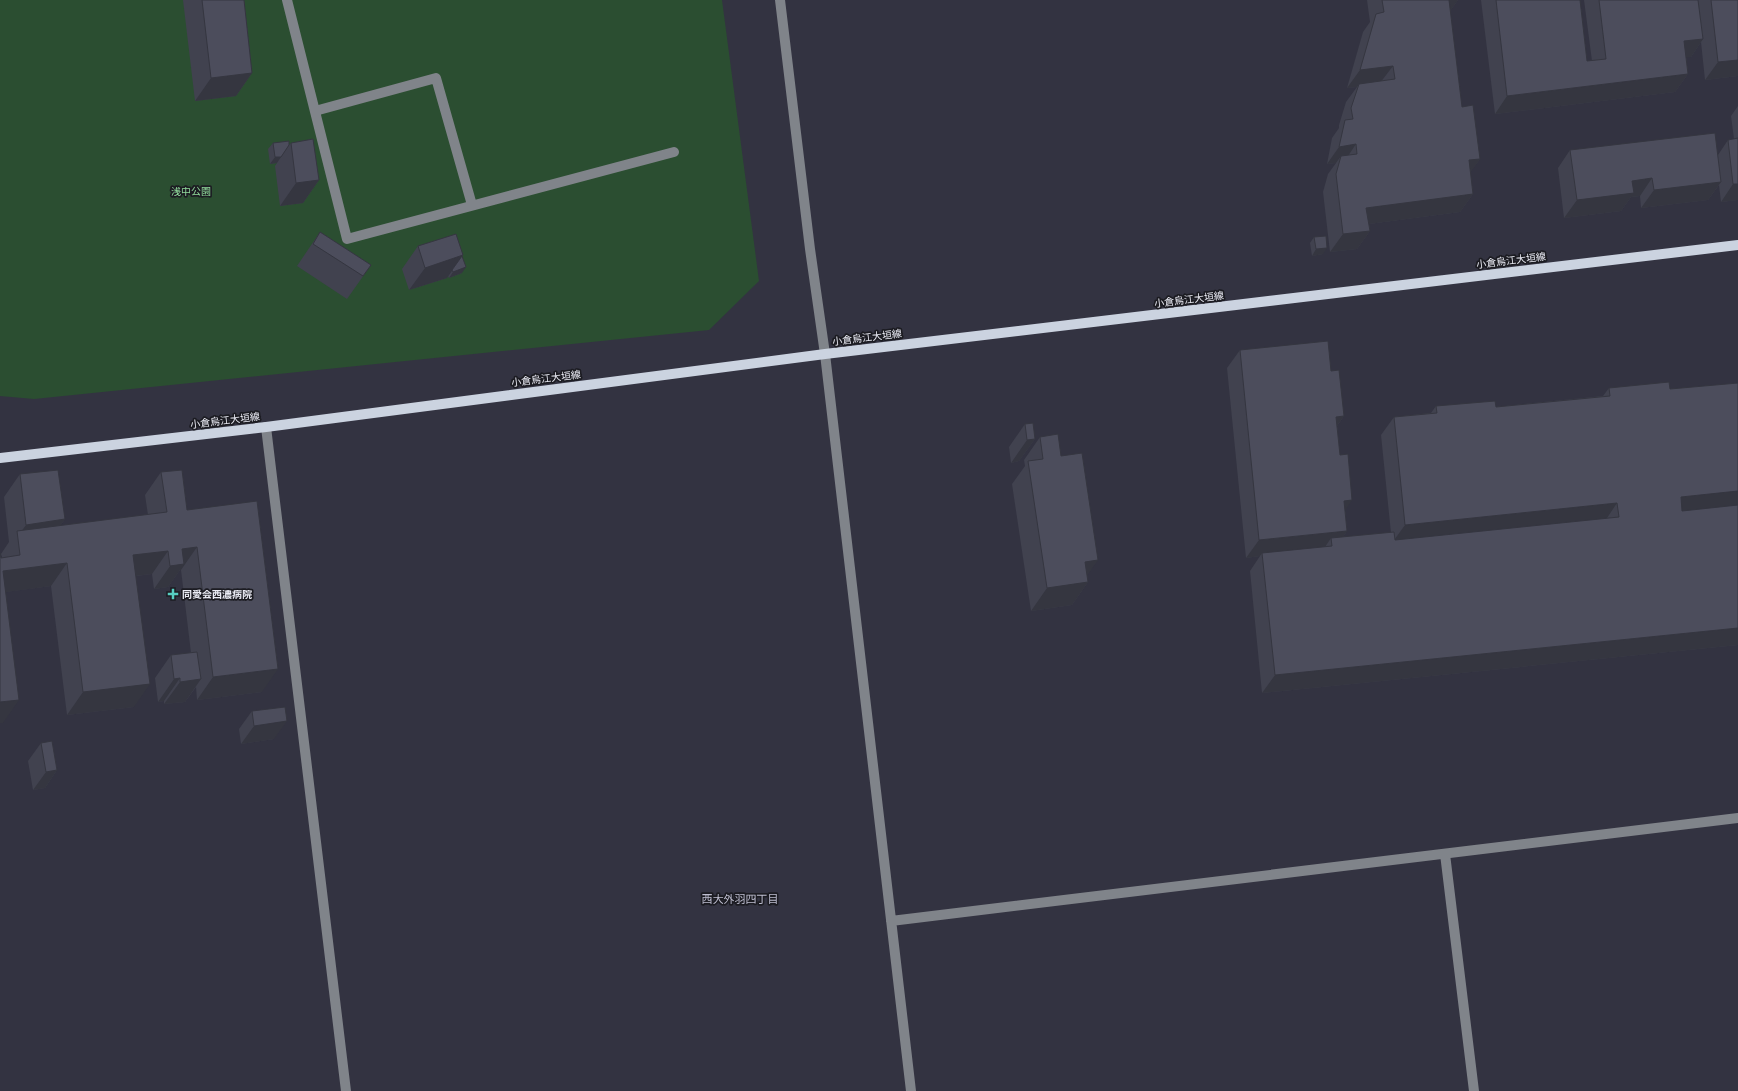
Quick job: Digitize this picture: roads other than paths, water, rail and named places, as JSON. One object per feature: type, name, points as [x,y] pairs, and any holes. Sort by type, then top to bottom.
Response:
[{"type":"main road","name":"小倉烏江大垣線","points":[[0,458],[266,427],[825,354],[1738,245]]},
{"type":"street","points":[[287,0],[347,239],[674,152]]},
{"type":"street","points":[[780,0],[810,249],[825,354],[911,1091]]},
{"type":"street","points":[[315,111],[436,78],[472,205]]},
{"type":"street","points":[[266,427],[346,1091]]},
{"type":"street","points":[[891,921],[1738,818]]},
{"type":"street","points":[[1445,854],[1474,1091]]},
{"type":"place","name":"同愛会西濃病院","points":[[173,594]]},
{"type":"district","name":"西大外羽四丁目","points":[[740,899]]},
{"type":"park label","name":"浅中公園","points":[[191,191]]}]
